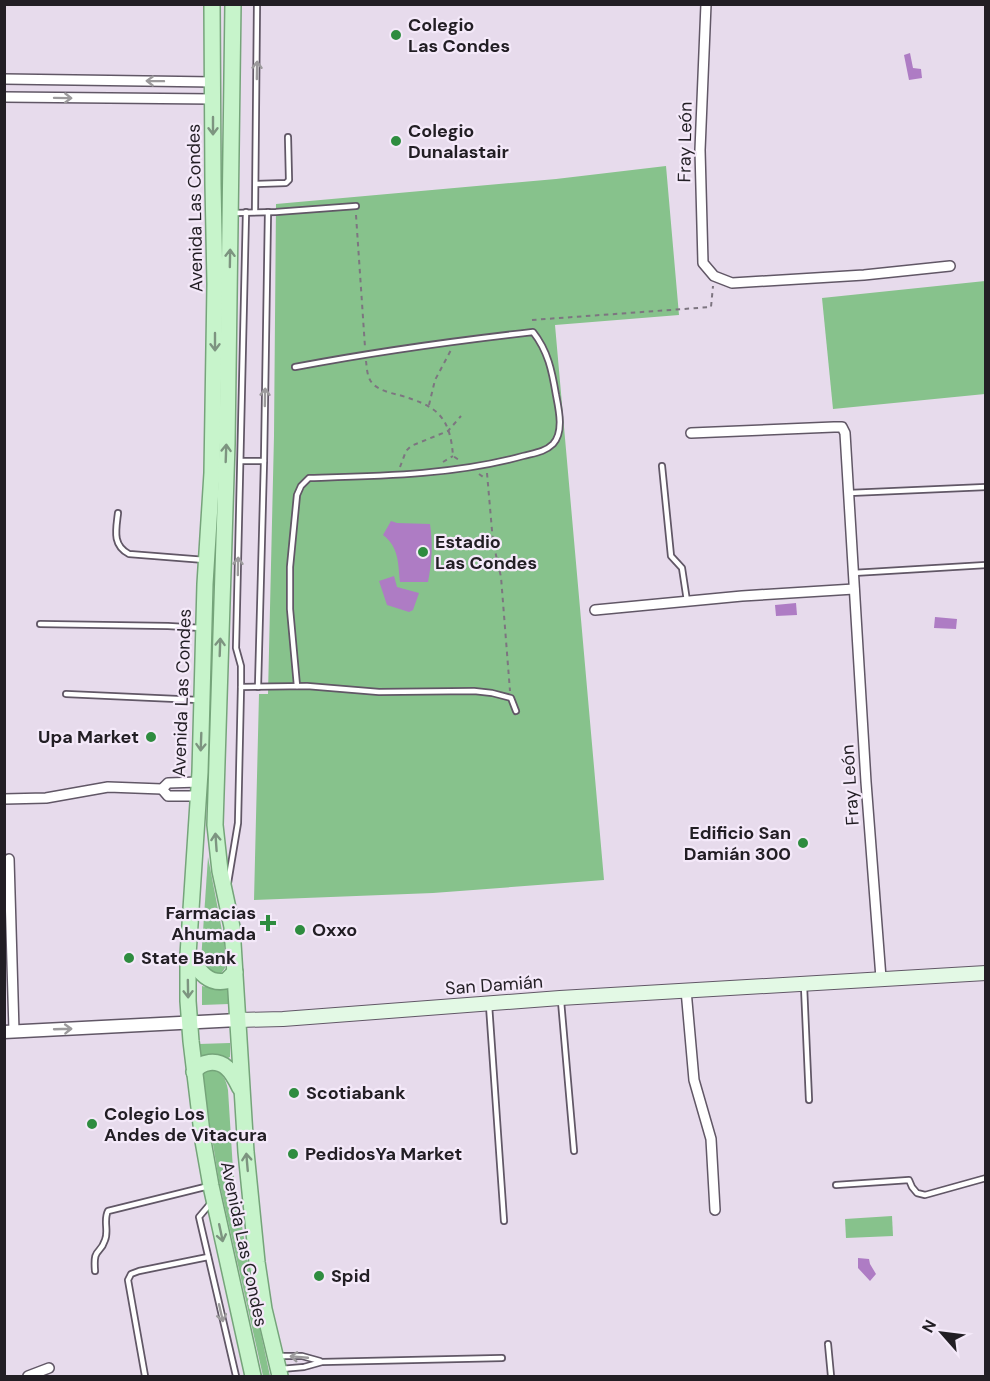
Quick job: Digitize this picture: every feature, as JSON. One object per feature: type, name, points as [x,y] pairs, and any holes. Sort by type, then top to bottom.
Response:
[{"type":"main road","name":"Avenida Las Condes","points":[[212,4],[214,99],[212,481],[199,789],[188,955],[189,1024],[212,1192],[253,1377]]},
{"type":"main road","name":"Avenida Las Condes","points":[[233,4],[227,444],[215,807],[217,855],[232,927],[242,1091],[257,1262],[264,1309],[278,1367]]},
{"type":"main road","points":[[188,955],[201,972],[213,981],[226,981],[235,972]]},
{"type":"main road","name":"San Damián","points":[[238,1020],[283,1019],[686,990],[986,973]]},
{"type":"main road","points":[[194,1072],[206,1063],[220,1064],[231,1073],[242,1091]]},
{"type":"street","name":"Fray León","points":[[706,4],[700,150],[703,263],[714,276]]},
{"type":"street","points":[[4,79],[213,82]]},
{"type":"street","points":[[93,80],[94,99]]},
{"type":"street","points":[[4,97],[214,99]]},
{"type":"street","points":[[714,276],[732,283],[864,275],[950,266]]},
{"type":"street","name":"Fray León","points":[[691,433],[842,427],[845,433],[880,978]]},
{"type":"street","points":[[595,610],[854,589]]},
{"type":"street","points":[[4,800],[46,798],[108,787],[162,789],[168,783],[199,789]]},
{"type":"street","points":[[9,859],[9,1031]]},
{"type":"street","points":[[686,990],[694,1080],[711,1139],[715,1210]]},
{"type":"street","name":"San Damián","points":[[9,1031],[238,1020]]},
{"type":"street","points":[[28,1377],[50,1368]]},
{"type":"lane","points":[[255,212],[257,4]]},
{"type":"lane","points":[[256,184],[286,183],[289,180],[288,137]]},
{"type":"lane","points":[[230,213],[356,206]]},
{"type":"lane","points":[[225,900],[238,823],[242,666],[236,648],[246,212]]},
{"type":"lane","points":[[258,687],[268,212]]},
{"type":"lane","points":[[295,367],[366,353],[533,332],[543,346],[553,374],[560,415],[556,439],[544,450],[469,467],[350,477],[309,478],[301,486],[297,495],[290,567],[290,609],[297,686]]},
{"type":"lane","points":[[241,461],[264,461]]},
{"type":"lane","points":[[662,466],[671,556],[682,568],[687,601]]},
{"type":"lane","points":[[849,493],[986,487]]},
{"type":"lane","points":[[118,513],[116,542],[122,551],[129,554],[207,560]]},
{"type":"lane","points":[[853,573],[986,565]]},
{"type":"lane","points":[[40,624],[204,628]]},
{"type":"lane","points":[[241,687],[297,686],[379,692],[474,691],[511,698],[516,711]]},
{"type":"lane","points":[[66,694],[202,700]]},
{"type":"lane","points":[[804,983],[809,1100]]},
{"type":"lane","points":[[560,998],[574,1151]]},
{"type":"lane","points":[[489,1004],[504,1221]]},
{"type":"lane","points":[[836,1185],[909,1180],[916,1193],[925,1195],[986,1178]]},
{"type":"lane","points":[[212,1192],[199,1217],[236,1377]]},
{"type":"lane","points":[[94,1271],[94,1254],[105,1240],[105,1216],[108,1211],[212,1192]]},
{"type":"lane","points":[[145,1377],[128,1280],[131,1274],[208,1257]]},
{"type":"lane","points":[[828,1344],[831,1377]]},
{"type":"lane","points":[[278,1367],[302,1356],[322,1362]]},
{"type":"lane","points":[[278,1367],[304,1367],[322,1362],[502,1358]]},
{"type":"path","points":[[356,206],[368,377],[372,384],[383,390],[429,405],[436,411],[452,441],[453,456],[486,479]]},
{"type":"path","points":[[532,320],[711,307],[714,276]]},
{"type":"path","points":[[429,405],[435,380],[458,340]]},
{"type":"path","points":[[400,470],[406,451],[411,446],[448,431],[461,416]]},
{"type":"path","points":[[488,464],[486,479],[493,542],[501,577],[511,698]]},
{"type":"green space","name":"Estadio Las Condes","points":[[666,166],[679,315],[555,325],[604,880],[433,893],[254,900],[259,694],[268,694],[276,204],[556,179]]},
{"type":"green space","points":[[985,281],[985,394],[833,409],[822,298]]},
{"type":"green space","points":[[208,857],[224,941],[225,968],[220,975],[212,975],[201,961]]},
{"type":"green space","points":[[202,986],[220,990],[228,988],[229,1004],[202,1005]]},
{"type":"green space","points":[[230,1043],[230,1057],[228,1058],[211,1054],[200,1056],[199,1044]]},
{"type":"green space","points":[[212,1069],[223,1077],[228,1090],[233,1170],[255,1306],[270,1376],[263,1376],[219,1181],[202,1077],[204,1073]]},
{"type":"green space","points":[[892,1216],[893,1236],[846,1238],[845,1219]]},
{"type":"shaded area","points":[[910,53],[913,68],[921,69],[922,78],[909,80],[904,55]]},
{"type":"shaded area","points":[[391,521],[430,524],[432,553],[428,582],[400,582],[395,550],[383,535]]},
{"type":"shaded area","points":[[394,576],[397,587],[419,593],[413,610],[409,612],[387,605],[379,581]]},
{"type":"shaded area","points":[[796,603],[797,615],[776,616],[775,605]]},
{"type":"shaded area","points":[[935,617],[957,619],[956,629],[934,628]]},
{"type":"shaded area","points":[[858,1258],[869,1259],[876,1274],[870,1281],[858,1268]]},
{"type":"place","name":"Colegio Las Condes","points":[[396,35]]},
{"type":"place","name":"Colegio Dunalastair","points":[[396,141]]},
{"type":"place","name":"Estadio Las Condes","points":[[423,552]]},
{"type":"place","name":"Upa Market","points":[[151,737]]},
{"type":"place","name":"Edificio San Damián 300","points":[[803,843]]},
{"type":"place","name":"Farmacias Ahumada","points":[[268,923]]},
{"type":"place","name":"Oxxo","points":[[300,930]]},
{"type":"place","name":"State Bank","points":[[129,958]]},
{"type":"place","name":"Scotiabank","points":[[294,1093]]},
{"type":"place","name":"Colegio Los Andes de Vitacura","points":[[92,1124]]},
{"type":"place","name":"PedidosYa Market","points":[[293,1154]]},
{"type":"place","name":"Spid","points":[[319,1276]]}]
